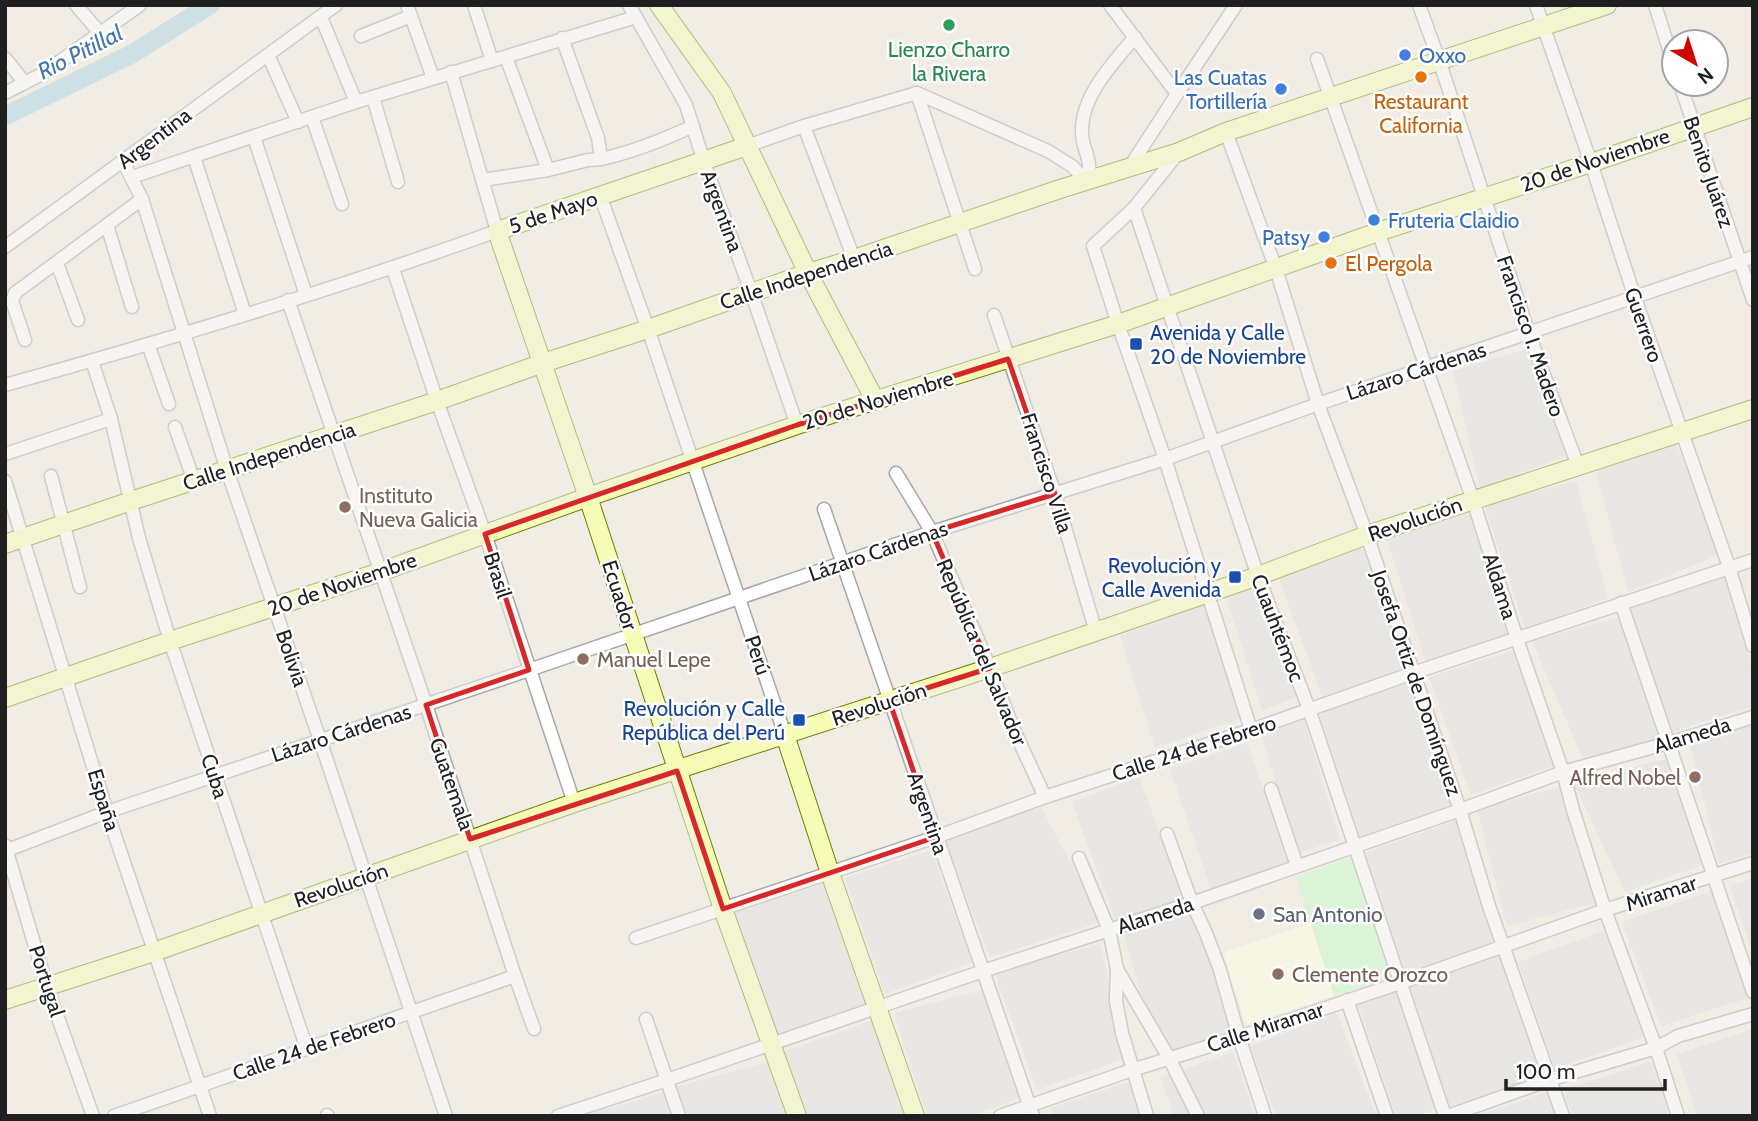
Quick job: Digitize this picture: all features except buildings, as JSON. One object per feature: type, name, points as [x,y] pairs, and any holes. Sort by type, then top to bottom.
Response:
[{"type":"street","points":[[76,5],[100,33]]},
{"type":"street","points":[[5,93],[42,74],[140,5]]},
{"type":"street","name":"Argentina","points":[[5,247],[336,5]]},
{"type":"street","points":[[474,5],[492,61]]},
{"type":"street","points":[[659,5],[723,93],[808,273],[875,400]]},
{"type":"street","points":[[1110,5],[1177,94]]},
{"type":"street","points":[[1129,168],[1236,5]]},
{"type":"street","name":"Francisco I. Madero","points":[[1419,5],[1529,334],[1578,467]]},
{"type":"street","name":"Guerrero","points":[[1536,5],[1634,298],[1729,568],[1753,646]]},
{"type":"street","name":"Calle Independencia","points":[[5,544],[437,401],[751,292],[1179,152],[1226,132],[1607,5]]},
{"type":"street","points":[[1656,5],[1663,28]]},
{"type":"street","points":[[361,36],[409,11],[433,78]]},
{"type":"street","points":[[132,177],[356,102],[506,57],[632,11]]},
{"type":"street","name":"Argentina","points":[[632,11],[686,105],[797,425]]},
{"type":"street","points":[[321,17],[356,102]]},
{"type":"street","points":[[917,93],[1048,151],[1072,166],[1087,181],[1090,160],[1082,133],[1085,108],[1106,71],[1135,37]]},
{"type":"street","points":[[562,38],[598,138],[601,159]]},
{"type":"street","points":[[268,55],[298,122]]},
{"type":"street","points":[[506,57],[548,170]]},
{"type":"street","points":[[5,58],[25,83]]},
{"type":"street","name":"Aldama","points":[[1317,59],[1473,500],[1563,772],[1605,910],[1678,1116]]},
{"type":"street","name":"Ecuador","points":[[451,72],[497,231],[588,497],[723,909],[797,1116]]},
{"type":"street","points":[[917,93],[975,269]]},
{"type":"street","name":"5 de Mayo","points":[[5,385],[393,269],[804,126],[917,93]]},
{"type":"street","points":[[373,97],[398,182]]},
{"type":"street","name":"Benito Juárez","points":[[1684,98],[1753,300]]},
{"type":"street","name":"20 de Noviembre","points":[[5,698],[380,572],[797,425],[1118,324],[1378,232],[1753,107]]},
{"type":"street","points":[[313,117],[341,204]]},
{"type":"street","points":[[482,180],[548,170],[627,153],[693,126]]},
{"type":"street","points":[[804,126],[854,259]]},
{"type":"street","name":"Josefa Ortiz de Domínguez","points":[[1226,132],[1276,269],[1318,404],[1367,535],[1460,810],[1489,906],[1563,1116]]},
{"type":"street","points":[[254,137],[306,295]]},
{"type":"street","points":[[1179,152],[1134,208],[1093,246],[1251,730]]},
{"type":"street","points":[[194,157],[245,314]]},
{"type":"street","name":"Bolivia","points":[[123,161],[142,199],[227,470],[446,1116]]},
{"type":"street","name":"Perú","points":[[600,195],[915,1116]]},
{"type":"street","points":[[25,340],[12,296],[142,199]]},
{"type":"street","name":"Cuauhtémoc","points":[[1134,208],[1258,576],[1309,709],[1447,1116]]},
{"type":"street","points":[[107,225],[132,307]]},
{"type":"street","name":"Lázaro Cárdenas","points":[[6,848],[932,532],[1164,459],[1753,257]]},
{"type":"street","points":[[57,263],[78,320]]},
{"type":"street","name":"Brasil","points":[[393,269],[574,803]]},
{"type":"street","name":"Guatemala","points":[[288,300],[534,1029]]},
{"type":"street","name":"Francisco Villa","points":[[994,315],[1055,494],[1096,632]]},
{"type":"street","points":[[148,344],[169,404]]},
{"type":"street","name":"Cuba","points":[[92,361],[111,419],[139,538],[170,641],[306,1049]]},
{"type":"street","name":"Revolución","points":[[5,1000],[154,952],[574,803],[990,668],[1258,576],[1367,535],[1753,409]]},
{"type":"street","points":[[5,454],[111,419]]},
{"type":"street","points":[[175,427],[194,481]]},
{"type":"street","name":"República del Salvador","points":[[896,473],[932,532],[1013,728],[1045,797]]},
{"type":"street","points":[[51,476],[80,587]]},
{"type":"street","name":"España","points":[[5,481],[107,812],[210,1116]]},
{"type":"street","name":"Argentina","points":[[824,509],[1032,1111]]},
{"type":"street","name":"Calle 24 de Febrero","points":[[636,938],[936,837],[1045,797],[1753,560]]},
{"type":"street","points":[[1621,603],[1753,992]]},
{"type":"street","name":"Alameda","points":[[558,1116],[983,971],[1192,903],[1563,772],[1753,717]]},
{"type":"street","points":[[1271,789],[1297,866]]},
{"type":"street","points":[[1167,835],[1220,970],[1265,1116]]},
{"type":"street","name":"Portugal","points":[[6,848],[47,987],[93,1116]]},
{"type":"street","points":[[1079,858],[1109,930],[1117,969],[1116,1001],[1122,1033],[1147,1116]]},
{"type":"street","name":"Miramar","points":[[1569,924],[1753,863]]},
{"type":"street","name":"Calle Miramar","points":[[1000,1116],[1032,1111],[1132,1070],[1239,1037],[1569,924]]},
{"type":"street","points":[[1117,969],[1169,1058],[1198,1116]]},
{"type":"street","name":"Calle 24 de Febrero","points":[[114,1116],[515,976]]},
{"type":"street","points":[[1346,1000],[1387,1116]]},
{"type":"street","points":[[1447,1116],[1753,1014]]},
{"type":"street","points":[[646,1018],[679,1116]]},
{"type":"highlighted area","points":[[1008,359],[1055,494],[932,532],[990,668],[889,700],[936,837],[723,909],[677,771],[470,839],[426,705],[529,670],[485,534],[797,425]]},
{"type":"shaded area","points":[[1527,349],[1566,456],[1480,488],[1453,371]]},
{"type":"shaded area","points":[[1676,444],[1721,554],[1628,592],[1596,471]]},
{"type":"shaded area","points":[[1576,481],[1608,598],[1525,629],[1484,504]]},
{"type":"shaded area","points":[[1472,513],[1509,633],[1426,662],[1386,537]]},
{"type":"shaded area","points":[[1368,546],[1408,669],[1322,696],[1278,576]]},
{"type":"shaded area","points":[[1724,576],[1753,673],[1753,706],[1671,732],[1628,607]]},
{"type":"shaded area","points":[[1253,588],[1300,695],[1262,711],[1226,596]]},
{"type":"shaded area","points":[[1206,604],[1244,717],[1155,748],[1120,636]]},
{"type":"shaded area","points":[[1620,617],[1661,740],[1586,766],[1532,641]]},
{"type":"shaded area","points":[[1514,650],[1556,765],[1471,795],[1429,677]]},
{"type":"shaded area","points":[[1411,682],[1452,805],[1360,836],[1319,713]]},
{"type":"shaded area","points":[[1304,720],[1340,840],[1297,853],[1261,734]]},
{"type":"shaded area","points":[[1753,725],[1753,853],[1719,864],[1690,744]]},
{"type":"shaded area","points":[[1247,743],[1288,862],[1211,889],[1170,769]]},
{"type":"shaded area","points":[[1669,758],[1706,864],[1625,892],[1576,788],[1603,901],[1507,926],[1477,809]]},
{"type":"shaded area","points":[[1139,777],[1183,898],[1116,922],[1072,802]]},
{"type":"shaded area","points":[[1041,807],[1101,922],[990,957],[944,840]]},
{"type":"shaded area","points":[[1455,821],[1497,941],[1406,973],[1364,853]]},
{"type":"shaded area","points":[[931,850],[972,962],[885,994],[845,878]]},
{"type":"shaded area","points":[[1753,878],[1753,954],[1730,886]]},
{"type":"shaded area","points":[[826,883],[865,1004],[777,1034],[734,913]]},
{"type":"shaded area","points":[[1714,890],[1751,997],[1661,1026],[1622,922]]},
{"type":"shaded area","points":[[1201,908],[1239,1041],[1160,1064],[1123,931]]},
{"type":"shaded area","name":"Clemente Orozco","points":[[1311,923],[1334,996],[1246,1025],[1223,952]]},
{"type":"shaded area","points":[[1606,930],[1644,1037],[1555,1069],[1518,962]]},
{"type":"shaded area","points":[[1101,944],[1123,1059],[1037,1090],[994,971]]},
{"type":"shaded area","points":[[1500,954],[1541,1077],[1450,1108],[1409,985]]},
{"type":"shaded area","points":[[982,990],[1020,1098],[970,1116],[927,1116],[894,1013]]},
{"type":"shaded area","points":[[1398,990],[1438,1108],[1416,1116],[1396,1116],[1358,1004]]},
{"type":"shaded area","points":[[1337,1013],[1376,1116],[1276,1116],[1250,1046]]},
{"type":"shaded area","points":[[873,1020],[904,1116],[806,1116],[783,1052]]},
{"type":"shaded area","points":[[1753,1029],[1753,1116],[1697,1116],[1677,1054]]},
{"type":"shaded area","points":[[1233,1052],[1255,1116],[1174,1116],[1161,1077]]},
{"type":"shaded area","points":[[771,1061],[788,1116],[686,1116],[676,1087]]},
{"type":"shaded area","points":[[1651,1061],[1669,1116],[1573,1116],[1564,1090]]},
{"type":"shaded area","points":[[1131,1081],[1142,1116],[1052,1116],[1050,1108]]},
{"type":"shaded area","points":[[1549,1091],[1558,1116],[1476,1116]]},
{"type":"shaded area","points":[[665,1092],[673,1116],[584,1116]]},
{"type":"green space","points":[[1352,858],[1391,978],[1334,996],[1296,877]]},
{"type":"waterway","name":"Rio Pitillal","points":[[5,116],[132,54],[210,5]]},
{"type":"place","name":"Lienzo Charro la Rivera","points":[[949,25]]},
{"type":"place","name":"Oxxo","points":[[1405,55]]},
{"type":"place","name":"Restaurant California","points":[[1421,77]]},
{"type":"place","name":"Las Cuatas Tortillería","points":[[1281,89]]},
{"type":"place","name":"Fruteria Claidio","points":[[1374,220]]},
{"type":"place","name":"Patsy","points":[[1324,237]]},
{"type":"place","name":"El Pergola","points":[[1331,263]]},
{"type":"place","name":"Avenida y Calle 20 de Noviembre","points":[[1136,344]]},
{"type":"place","name":"Instituto Nueva Galicia","points":[[345,507]]},
{"type":"place","name":"Revolución y Calle Avenida","points":[[1235,577]]},
{"type":"place","name":"Manuel Lepe","points":[[583,659]]},
{"type":"place","name":"Revolución y Calle República del Perú","points":[[799,720]]},
{"type":"place","name":"Alfred Nobel","points":[[1695,777]]},
{"type":"place","name":"San Antonio","points":[[1259,914]]},
{"type":"place","name":"Clemente Orozco","points":[[1278,974]]}]
